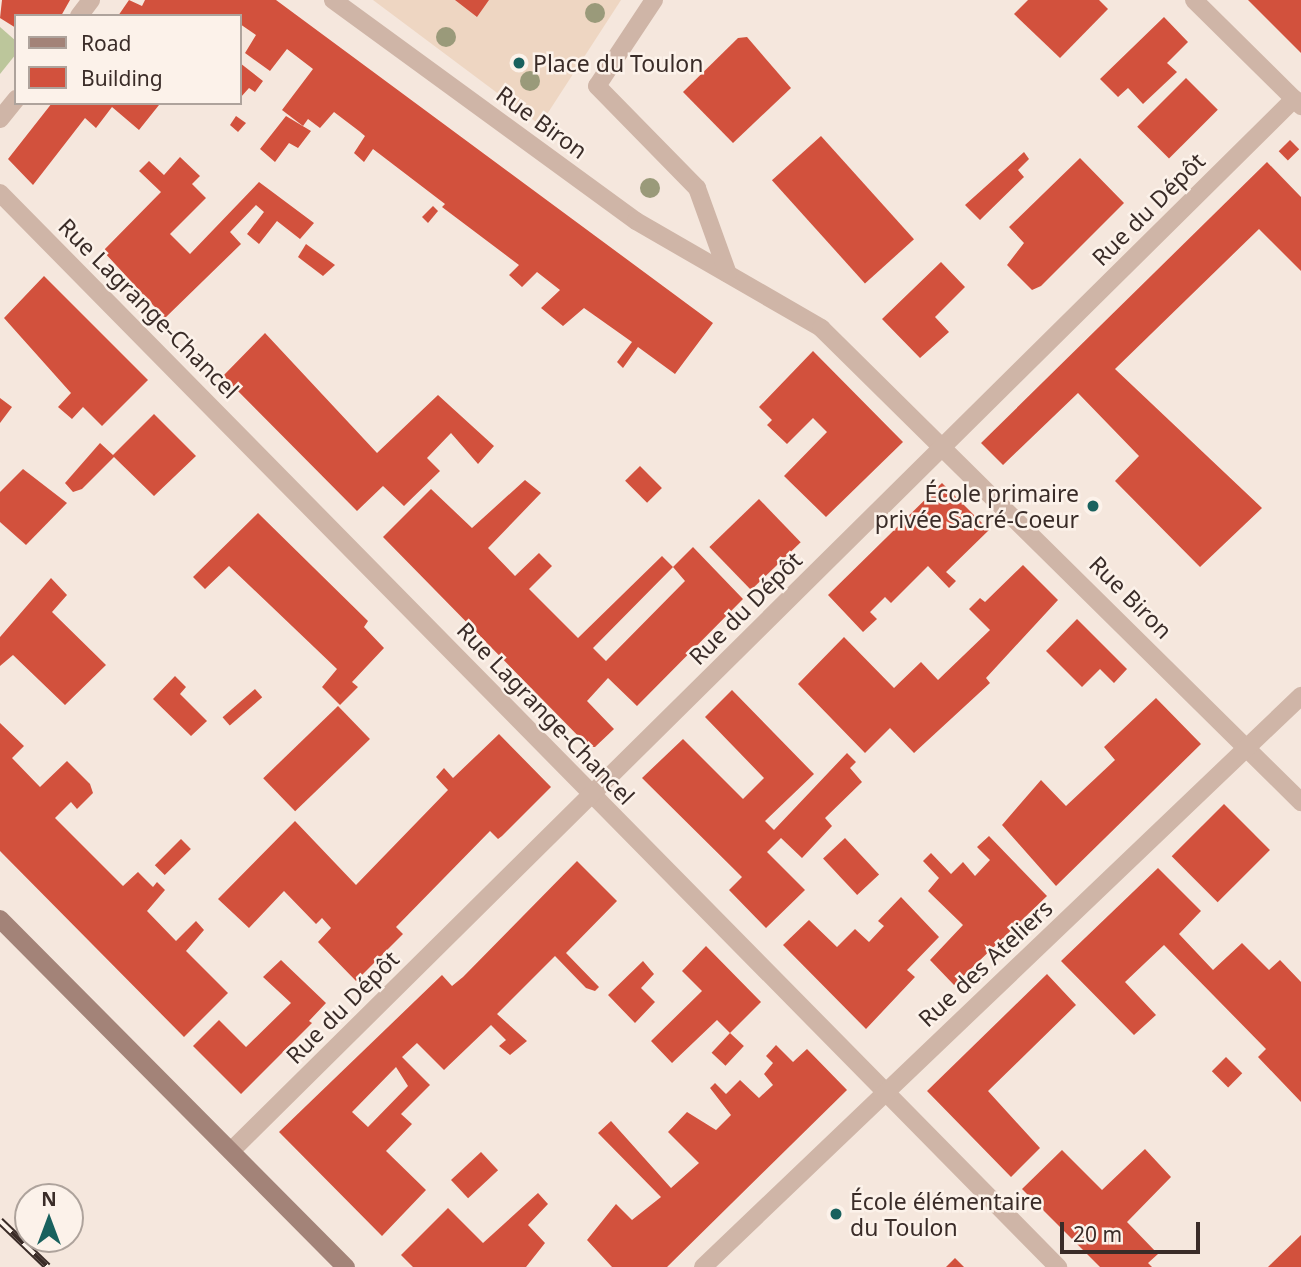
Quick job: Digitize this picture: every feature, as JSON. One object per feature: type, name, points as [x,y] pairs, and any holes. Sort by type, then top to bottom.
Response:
[{"type":"main road","points":[[0,919],[346,1267]]},
{"type":"street","name":"Rue Biron","points":[[333,0],[636,221],[821,328],[1301,802]]},
{"type":"street","points":[[654,0],[597,86],[697,187],[728,274]]},
{"type":"street","points":[[1194,0],[1297,103]]},
{"type":"street","points":[[0,119],[14,102]]},
{"type":"street","name":"Rue du Dépôt","points":[[231,1151],[943,446],[1297,103]]},
{"type":"street","name":"Rue Lagrange-Chancel","points":[[0,193],[590,795],[1058,1267]]},
{"type":"street","name":"Rue des Ateliers","points":[[703,1267],[884,1091],[1301,696]]},
{"type":"green space","points":[[0,27],[14,39],[14,56],[0,74]]},
{"type":"shaded area","name":"Place du Toulon","points":[[373,0],[621,0],[540,125]]},
{"type":"building","points":[[2,0],[70,0],[62,14],[14,14],[14,27],[0,18]]},
{"type":"building","points":[[129,0],[142,6],[145,0],[276,0],[713,323],[675,374],[638,347],[623,368],[617,362],[632,342],[584,308],[563,326],[541,308],[560,290],[537,272],[522,287],[509,275],[519,265],[442,207],[445,204],[373,149],[364,162],[354,153],[365,136],[334,112],[320,128],[308,119],[303,126],[282,110],[313,69],[287,49],[270,71],[245,53],[256,35],[242,25],[242,14],[119,14]]},
{"type":"building","points":[[455,0],[489,0],[477,17]]},
{"type":"building","points":[[1028,0],[1099,0],[1108,9],[1060,58],[1014,14]]},
{"type":"building","points":[[1248,0],[1301,0],[1301,53]]},
{"type":"building","points":[[1164,17],[1188,42],[1167,63],[1177,72],[1143,104],[1128,88],[1118,97],[1100,79]]},
{"type":"building","points":[[747,37],[791,88],[733,143],[683,92],[738,38]]},
{"type":"building","points":[[242,65],[263,81],[255,92],[249,88],[242,96]]},
{"type":"building","points":[[1186,78],[1218,110],[1169,159],[1137,127]]},
{"type":"building","points":[[50,105],[159,105],[139,130],[112,107],[96,128],[85,118],[33,185],[8,159]]},
{"type":"building","points":[[236,116],[246,123],[238,132],[230,125]]},
{"type":"building","points":[[286,116],[311,131],[298,148],[289,143],[275,162],[260,149]]},
{"type":"building","points":[[821,136],[914,239],[865,283],[772,180]]},
{"type":"building","points":[[1290,140],[1299,149],[1288,161],[1279,151]]},
{"type":"building","points":[[1024,152],[1029,159],[1018,170],[1024,177],[980,220],[965,205]]},
{"type":"building","points":[[180,157],[200,176],[192,184],[206,198],[170,234],[190,254],[259,182],[314,223],[300,239],[277,221],[259,244],[247,234],[264,212],[256,205],[230,232],[241,244],[165,318],[103,251],[161,192],[139,171],[149,161],[164,175]]},
{"type":"building","points":[[1080,158],[1124,203],[1041,286],[1032,290],[1007,265],[1024,243],[1009,227]]},
{"type":"building","points":[[1267,162],[1301,197],[1301,271],[1259,229],[1115,369],[1262,508],[1200,567],[1115,481],[1139,456],[1078,393],[1003,465],[981,443]]},
{"type":"building","points":[[433,206],[438,211],[428,223],[422,217]]},
{"type":"building","points":[[306,244],[335,265],[323,276],[298,257]]},
{"type":"building","points":[[941,262],[965,287],[935,317],[949,332],[920,358],[882,319]]},
{"type":"building","points":[[44,276],[148,380],[102,426],[83,407],[72,419],[58,407],[71,393],[4,318]]},
{"type":"building","points":[[265,333],[377,453],[438,395],[494,446],[478,464],[451,433],[427,458],[440,471],[404,506],[383,486],[357,511],[223,376]]},
{"type":"building","points":[[813,351],[903,442],[826,517],[784,476],[827,432],[813,418],[787,444],[767,425],[772,420],[759,407]]},
{"type":"building","points":[[0,398],[12,407],[0,423]]},
{"type":"building","points":[[154,414],[196,456],[154,496],[114,457],[82,489],[73,492],[65,483],[100,443],[113,455]]},
{"type":"building","points":[[640,466],[662,488],[647,503],[625,481]]},
{"type":"building","points":[[23,469],[67,503],[26,545],[0,522],[0,492]]},
{"type":"building","points":[[525,480],[541,493],[488,548],[515,576],[539,553],[552,566],[529,589],[578,638],[662,556],[673,567],[693,547],[743,599],[637,706],[608,678],[587,701],[614,729],[595,747],[589,747],[383,537],[431,489],[472,528]],"holes":[[[673,567],[685,581],[606,661],[593,648]]]},
{"type":"building","points":[[942,483],[989,530],[946,572],[956,581],[949,588],[928,566],[891,603],[885,597],[870,612],[877,619],[863,632],[828,595]]},
{"type":"building","points":[[759,499],[801,542],[751,590],[709,547]]},
{"type":"building","points":[[258,513],[368,621],[364,627],[384,648],[352,682],[358,687],[340,705],[322,687],[337,669],[229,566],[205,589],[193,577]]},
{"type":"building","points":[[1023,565],[1058,600],[986,678],[990,683],[914,753],[890,728],[865,753],[798,684],[844,637],[894,688],[921,662],[938,680],[990,630],[969,609],[980,598],[985,602]]},
{"type":"building","points":[[51,578],[67,595],[52,612],[106,665],[65,705],[13,655],[0,666],[0,637]]},
{"type":"building","points":[[1077,619],[1127,669],[1114,683],[1100,669],[1082,687],[1046,651]]},
{"type":"building","points":[[175,676],[186,687],[180,694],[207,721],[191,736],[153,699]]},
{"type":"building","points":[[255,689],[262,697],[230,726],[223,717]]},
{"type":"building","points":[[732,690],[814,774],[765,821],[774,830],[847,753],[856,762],[850,768],[862,782],[825,818],[832,826],[802,858],[781,838],[767,852],[805,890],[766,928],[729,890],[742,877],[642,778],[683,739],[743,799],[764,778],[705,717]]},
{"type":"building","points":[[1156,698],[1201,744],[1056,886],[1002,825],[1041,780],[1066,806],[1115,760],[1104,747]]},
{"type":"building","points":[[338,706],[370,739],[295,811],[263,778]]},
{"type":"building","points":[[0,723],[24,746],[12,758],[40,787],[67,761],[90,784],[93,793],[77,809],[71,802],[55,818],[123,886],[138,872],[153,887],[157,882],[165,890],[147,911],[176,941],[196,921],[204,930],[186,951],[228,993],[184,1037],[0,851]]},
{"type":"building","points":[[499,734],[551,787],[498,839],[490,831],[396,927],[403,934],[356,981],[318,942],[331,928],[322,918],[316,924],[284,891],[249,928],[218,899],[295,821],[356,885],[448,790],[436,777],[444,768],[453,778]]},
{"type":"building","points":[[1224,804],[1270,850],[1218,902],[1172,856]]},
{"type":"building","points":[[989,836],[1047,896],[954,985],[930,960],[963,925],[928,891],[939,878],[923,861],[931,853],[951,874],[963,862],[975,876],[990,860],[977,847]]},
{"type":"building","points":[[845,838],[879,875],[857,895],[823,858]]},
{"type":"building","points":[[181,839],[191,849],[165,875],[155,865]]},
{"type":"building","points":[[577,861],[617,901],[566,953],[599,987],[595,991],[586,988],[555,956],[497,1014],[527,1041],[510,1055],[499,1046],[506,1040],[491,1025],[444,1070],[417,1043],[402,1057],[430,1085],[401,1114],[412,1124],[386,1151],[426,1190],[382,1236],[279,1132],[442,975],[452,986]],"holes":[[[396,1067],[408,1086],[368,1127],[352,1112]]]},
{"type":"building","points":[[1158,868],[1201,911],[1179,934],[1213,970],[1242,943],[1269,970],[1280,960],[1301,982],[1301,1102],[1258,1057],[1266,1049],[1164,945],[1125,982],[1156,1015],[1134,1035],[1061,961]]},
{"type":"building","points":[[901,897],[939,937],[907,970],[915,977],[866,1029],[783,945],[809,920],[837,947],[855,929],[869,942],[884,926],[878,921]]},
{"type":"building","points":[[706,946],[761,1002],[730,1033],[717,1020],[672,1063],[651,1041],[702,991],[682,971]]},
{"type":"building","points":[[281,960],[326,1003],[309,1021],[312,1023],[241,1094],[193,1046],[219,1020],[246,1047],[291,1003],[263,977]]},
{"type":"building","points":[[643,961],[654,974],[641,988],[655,1002],[635,1023],[608,995]]},
{"type":"building","points":[[1047,974],[1076,1005],[988,1091],[1040,1148],[1011,1177],[927,1091]]},
{"type":"building","points":[[730,1033],[744,1046],[725,1066],[712,1053]]},
{"type":"building","points":[[776,1045],[793,1062],[807,1049],[847,1090],[667,1267],[612,1267],[587,1240],[616,1204],[632,1220],[661,1197],[598,1133],[611,1121],[671,1188],[699,1163],[668,1132],[687,1112],[716,1130],[731,1115],[710,1088],[715,1083],[726,1094],[740,1080],[759,1098],[773,1085],[764,1074],[773,1063],[766,1056]]},
{"type":"building","points":[[1226,1057],[1242,1073],[1228,1087],[1212,1071]]},
{"type":"building","points":[[1145,1149],[1171,1177],[1127,1222],[1158,1254],[1148,1263],[1152,1267],[1100,1267],[1022,1189],[1062,1150],[1102,1190]]},
{"type":"building","points":[[481,1152],[498,1170],[468,1198],[451,1180]]},
{"type":"building","points":[[538,1193],[548,1204],[528,1225],[545,1243],[526,1267],[413,1267],[401,1255],[448,1208],[483,1243]]},
{"type":"building","points":[[1301,1235],[1301,1267],[1268,1267]]},
{"type":"building","points":[[955,1258],[964,1267],[946,1267]]},
{"type":"railway","points":[[0,1221],[48,1267]]},
{"type":"place","name":"Place du Toulon","points":[[519,63]]},
{"type":"place","name":"École primaire privée Sacré-Coeur","points":[[1093,506]]},
{"type":"place","name":"École élémentaire du Toulon","points":[[836,1214]]}]
